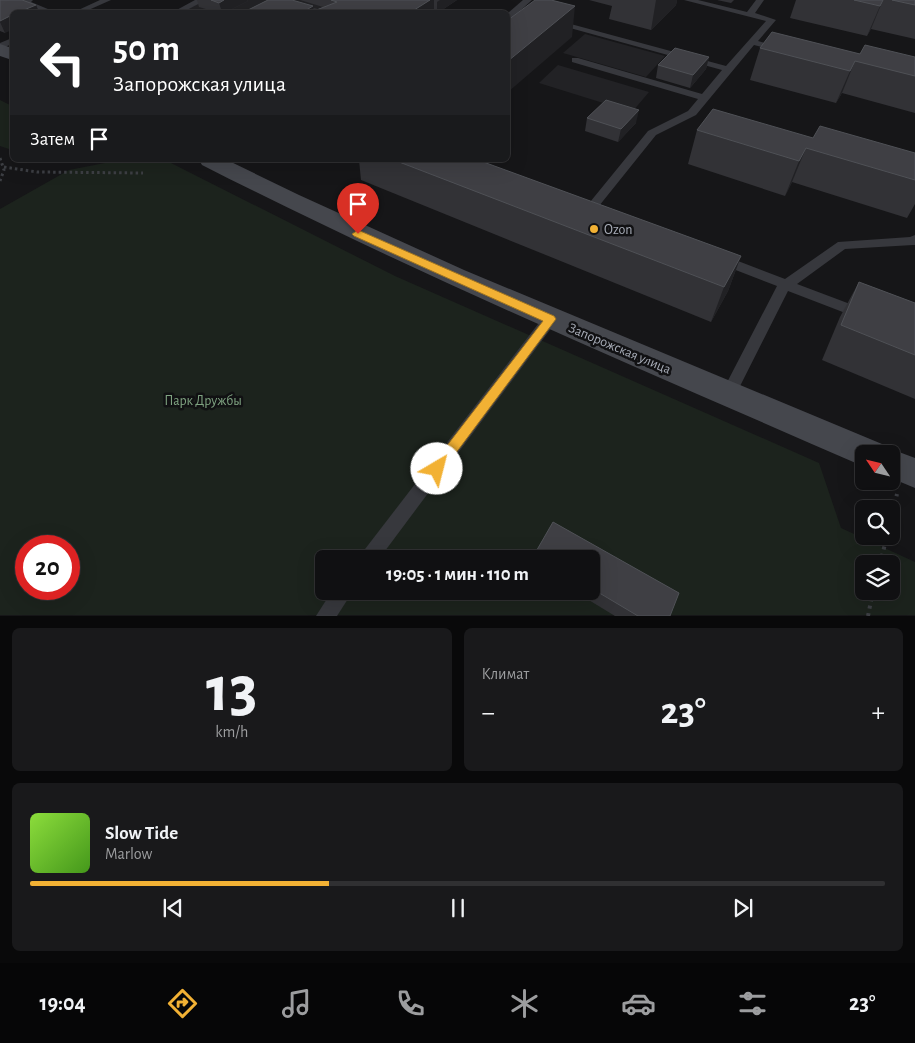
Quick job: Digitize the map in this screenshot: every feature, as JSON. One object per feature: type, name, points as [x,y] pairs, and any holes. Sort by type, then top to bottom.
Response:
[{"type":"street","name":"Запорожская улица","points":[[214,162],[303,208],[412,259],[855,448]]},
{"type":"lane","points":[[29,0],[24,2],[46,10]]},
{"type":"lane","points":[[83,10],[107,0]]},
{"type":"lane","points":[[181,10],[202,0]]},
{"type":"lane","points":[[515,14],[528,0]]},
{"type":"lane","points":[[610,215],[587,206],[652,133],[696,115],[704,98],[772,20],[688,0]]},
{"type":"lane","points":[[750,14],[760,0]]},
{"type":"lane","points":[[542,19],[728,69]]},
{"type":"lane","points":[[752,42],[791,51]]},
{"type":"lane","points":[[575,60],[704,98]]},
{"type":"lane","points":[[730,394],[784,286],[842,245],[912,241],[915,239]]},
{"type":"lane","points":[[710,255],[784,286],[878,320]]},
{"type":"lane","points":[[375,550],[550,319]]},
{"type":"lane","points":[[325,616],[337,600]]},
{"type":"path","points":[[0,158],[4,167],[3,177],[0,181]]},
{"type":"path","points":[[4,167],[37,172],[143,173]]},
{"type":"path","points":[[896,500],[902,474]]},
{"type":"path","points":[[868,616],[872,600]]},
{"type":"shaded area","points":[[206,0],[379,0],[416,10],[185,10]]},
{"type":"shaded area","points":[[585,34],[665,56],[646,77],[563,53]]},
{"type":"shaded area","points":[[558,65],[649,92],[632,112],[539,83]]},
{"type":"green space","points":[[0,100],[10,105],[10,149],[0,146]]},
{"type":"green space","name":"Парк Дружбы","points":[[110,162],[171,163],[395,276],[819,463],[841,528],[855,534],[855,545],[878,545],[900,555],[855,555],[855,600],[900,600],[900,555],[915,562],[915,615],[0,615],[0,209],[69,170]]},
{"type":"building","points":[[0,0],[22,0],[36,5],[24,10],[10,10],[10,16],[0,21]]},
{"type":"building","points":[[211,0],[224,0],[219,3]]},
{"type":"building","points":[[268,0],[292,0],[313,6],[306,10],[248,10]]},
{"type":"building","points":[[331,0],[430,0],[414,10],[317,10],[337,2]]},
{"type":"building","points":[[535,0],[551,0],[575,6],[510,59],[510,19]]},
{"type":"building","points":[[854,0],[883,0],[880,6]]},
{"type":"building","points":[[892,0],[915,0],[915,5]]},
{"type":"building","points":[[772,32],[860,54],[865,45],[915,57],[915,76],[855,61],[850,71],[760,48]]},
{"type":"building","points":[[675,48],[709,57],[693,75],[658,65]]},
{"type":"building","points":[[606,100],[639,110],[621,129],[587,118]]},
{"type":"building","points":[[713,109],[813,138],[820,126],[915,153],[915,180],[806,148],[799,161],[697,130]]},
{"type":"building","points":[[399,162],[483,162],[741,256],[724,287]]},
{"type":"building","points":[[859,282],[915,303],[915,355],[841,325]]},
{"type":"building","points":[[553,522],[679,593],[670,616],[638,616],[600,593],[600,550],[537,550]]},
{"type":"place","name":"Ozon","points":[[594,229]]},
{"type":"route","points":[[358,234],[550,319],[437,469]]}]
